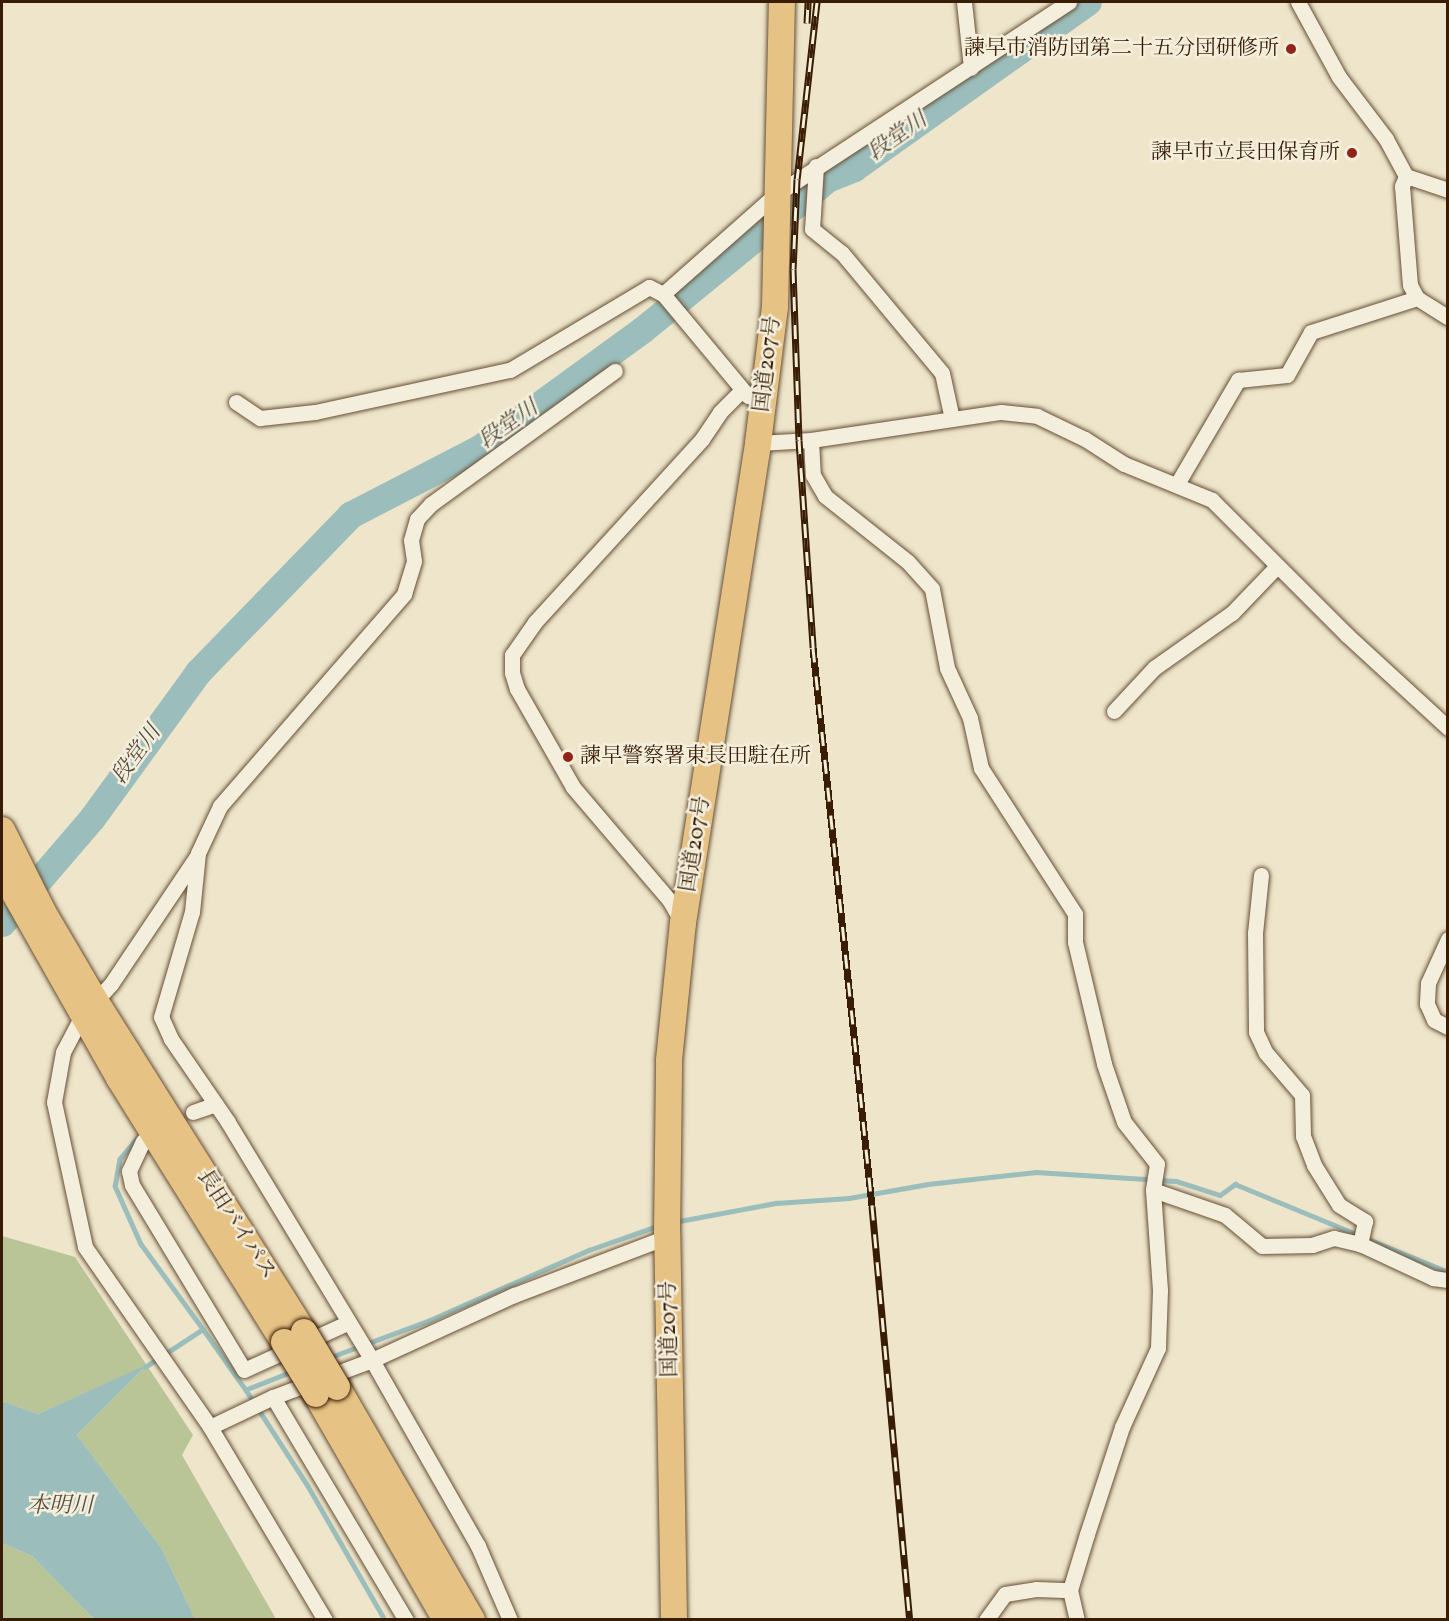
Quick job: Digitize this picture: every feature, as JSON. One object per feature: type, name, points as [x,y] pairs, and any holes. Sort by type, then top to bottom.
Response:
[{"type":"highway","name":"国道207号","points":[[674,1620],[667,1228],[669,1060],[683,924],[758,443],[775,307],[775,198],[782,2]]},
{"type":"highway","name":"長田バイパス","points":[[2,830],[81,997]]},
{"type":"highway","name":"長田バイパス","points":[[2,871],[472,1620]]},
{"type":"highway","name":"長田バイパス","points":[[326,1390],[446,1620]]},
{"type":"street","points":[[964,2],[971,68]]},
{"type":"street","points":[[663,294],[775,198],[816,167],[1069,2]]},
{"type":"street","points":[[1298,2],[1339,77],[1386,139],[1406,176],[1448,190]]},
{"type":"street","points":[[816,167],[812,229],[843,253],[942,373],[951,419]]},
{"type":"street","points":[[1406,176],[1402,186],[1409,274],[1417,298],[1448,317]]},
{"type":"street","points":[[236,402],[260,418],[315,412],[510,370],[649,287],[663,294],[680,312],[741,391],[763,406]]},
{"type":"street","points":[[1177,484],[1238,380],[1287,375],[1311,332],[1417,298]]},
{"type":"street","points":[[325,1620],[210,1427],[86,1247],[54,1102],[63,1052],[81,997],[111,984],[198,853],[220,806],[404,594],[414,561],[411,540],[417,519],[431,504],[615,371]]},
{"type":"street","points":[[683,924],[670,901],[573,787],[517,689],[512,673],[512,655],[535,622],[702,440],[720,412],[741,391]]},
{"type":"street","points":[[758,443],[811,440],[1001,412],[1037,416],[1085,439],[1124,464],[1212,500],[1276,566],[1448,728]]},
{"type":"street","points":[[811,440],[813,475],[825,496],[908,562],[932,589],[947,668],[970,718],[981,768],[1075,914],[1075,942],[1104,1064],[1124,1122],[1157,1164],[1154,1189],[1160,1290],[1158,1348],[1122,1427],[1070,1590],[1077,1620]]},
{"type":"street","points":[[1114,711],[1154,668],[1232,614],[1276,566]]},
{"type":"street","points":[[198,853],[192,912],[161,1017],[171,1039],[216,1104],[347,1323],[370,1357],[478,1546],[510,1620]]},
{"type":"street","points":[[1261,875],[1255,933],[1256,1032],[1266,1053],[1302,1095],[1303,1136],[1314,1165],[1339,1204],[1365,1221],[1359,1241]]},
{"type":"street","points":[[1448,939],[1428,983],[1427,1004],[1434,1020],[1448,1027]]},
{"type":"street","points":[[193,1112],[216,1104]]},
{"type":"street","points":[[143,1141],[129,1172],[132,1185],[244,1370],[347,1323]]},
{"type":"street","points":[[1154,1189],[1225,1215],[1243,1234],[1262,1246],[1312,1245],[1334,1238],[1359,1241],[1433,1278],[1448,1280]]},
{"type":"street","points":[[210,1427],[269,1399],[667,1228]]},
{"type":"street","points":[[269,1399],[406,1620]]},
{"type":"street","points":[[986,1620],[1005,1594],[1036,1589],[1070,1590]]},
{"type":"green space","points":[[2,1236],[75,1257],[147,1365],[38,1414],[2,1401]]},
{"type":"green space","points":[[147,1365],[193,1435],[182,1455],[276,1619],[195,1619],[162,1549],[77,1435]]},
{"type":"green space","points":[[2,1543],[32,1556],[94,1619],[2,1619]]},
{"type":"water","name":"本明川","points":[[148,1364],[77,1435],[162,1549],[195,1619],[94,1619],[32,1556],[2,1543],[2,1401],[38,1414]]},
{"type":"waterway","name":"段堂川","points":[[2,923],[92,818],[198,672],[350,515],[481,447],[642,330],[827,179],[854,168],[1088,2]]},
{"type":"waterway","points":[[137,1139],[120,1159],[115,1186],[141,1244],[203,1329]]},
{"type":"waterway","points":[[674,1222],[776,1203],[849,1198],[928,1184],[1036,1172],[1176,1181],[1220,1195],[1235,1184],[1448,1272]]},
{"type":"waterway","points":[[328,1358],[430,1320],[589,1250],[660,1225]]},
{"type":"waterway","points":[[145,1367],[203,1329],[246,1390]]},
{"type":"waterway","points":[[292,1372],[246,1390],[308,1486],[385,1620]]},
{"type":"railway","points":[[807,23],[808,2]]},
{"type":"railway","points":[[817,2],[797,179],[793,269],[799,440],[813,648],[872,1206],[910,1620]]},
{"type":"place","name":"諫早市消防団第二十五分団研修所","points":[[1291,49]]},
{"type":"place","name":"諫早市立長田保育所","points":[[1352,153]]},
{"type":"place","name":"諫早警察署東長田駐在所","points":[[568,757]]}]
